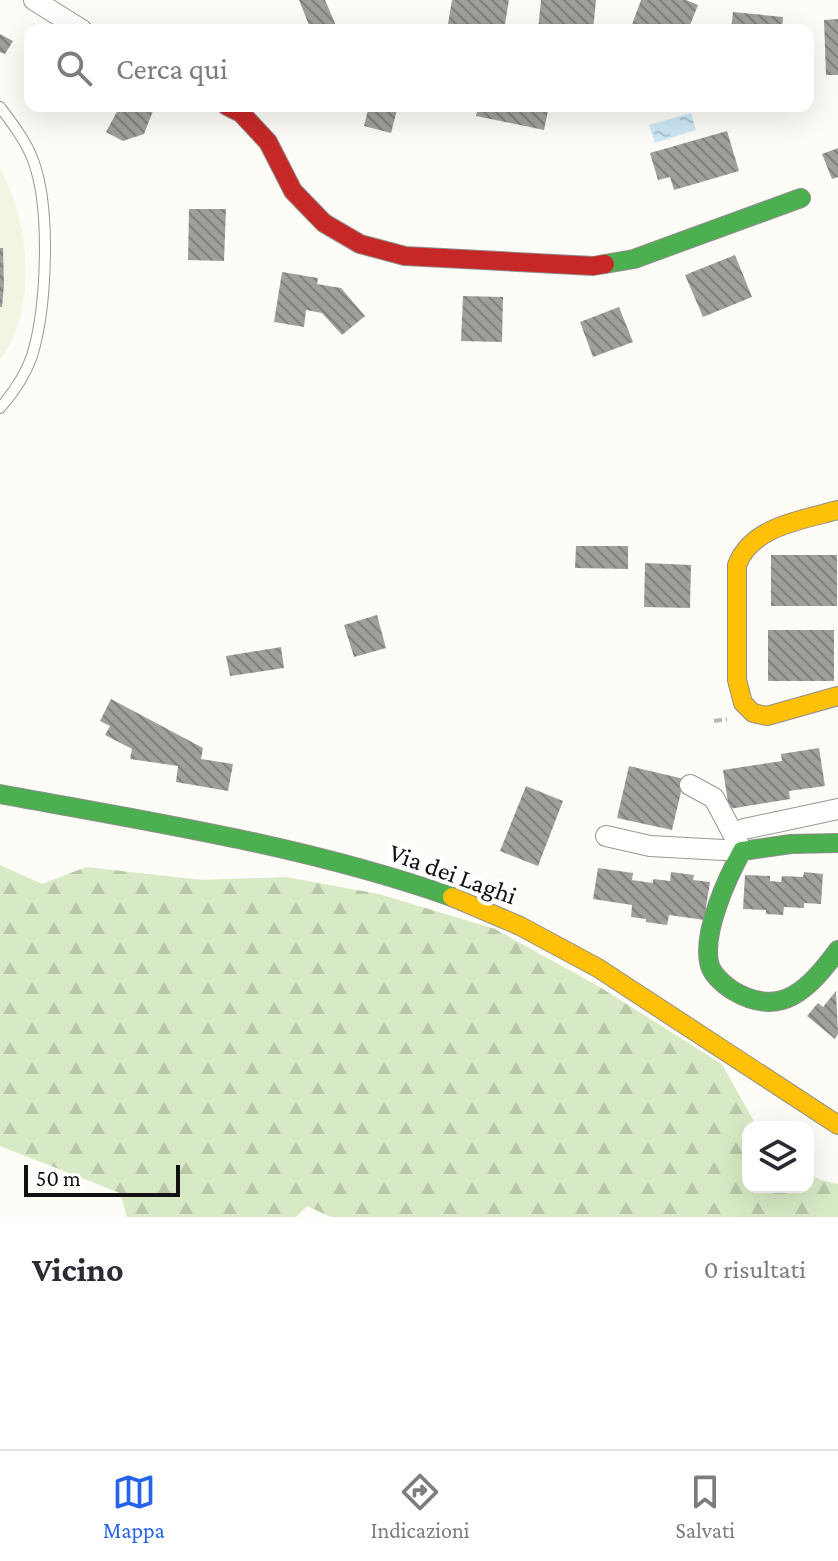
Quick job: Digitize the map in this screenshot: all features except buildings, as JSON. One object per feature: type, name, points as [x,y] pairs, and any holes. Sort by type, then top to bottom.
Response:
[{"type":"street","points":[[34,0],[72,24]]},
{"type":"street","points":[[239,112],[268,142],[293,191],[324,223],[360,244],[405,256],[593,266],[634,259],[801,198]]},
{"type":"street","points":[[838,510],[769,532],[741,551],[737,565],[737,680],[743,703],[762,716],[780,714],[838,696]]},
{"type":"street","points":[[690,785],[714,798],[742,851]]},
{"type":"street","name":"Via dei Laghi","points":[[0,794],[304,855],[379,874],[462,901],[516,924],[587,961],[677,1018],[797,1102],[838,1125]]},
{"type":"street","points":[[744,829],[838,809]]},
{"type":"street","points":[[606,836],[650,846],[742,851],[791,844],[838,843]]},
{"type":"street","points":[[742,851],[728,877],[709,947],[711,968],[725,985],[750,1001],[778,1002],[796,995],[812,983],[838,950]]},
{"type":"lane","points":[[0,107],[32,158],[39,179],[43,287],[32,355],[24,375],[0,408]]},
{"type":"green space","points":[[0,167],[18,213],[26,264],[21,315],[0,360]]},
{"type":"green space","points":[[0,865],[42,884],[86,867],[202,880],[286,877],[379,894],[495,929],[598,986],[722,1064],[754,1121],[742,1121],[742,1193],[814,1193],[814,1176],[838,1184],[838,1217],[331,1217],[307,1206],[296,1217],[127,1217],[120,1193],[0,1146]]},
{"type":"water","points":[[691,113],[696,130],[655,143],[649,125]]},
{"type":"traffic: fast","points":[[605,264],[634,259],[801,198]]},
{"type":"traffic: fast","points":[[0,794],[285,849],[452,897]]},
{"type":"traffic: fast","points":[[838,843],[791,844],[742,851],[718,905],[708,949],[710,966],[721,981],[732,990],[765,1002],[779,1001],[805,988],[838,950]]},
{"type":"traffic: slow","points":[[838,510],[766,533],[744,552],[737,565],[737,680],[743,703],[753,713],[767,716],[838,696]]},
{"type":"traffic: slow","points":[[452,897],[520,926],[598,968],[838,1125]]},
{"type":"traffic: jam","points":[[239,112],[268,142],[293,191],[324,223],[360,244],[405,256],[593,266],[605,264]]}]
